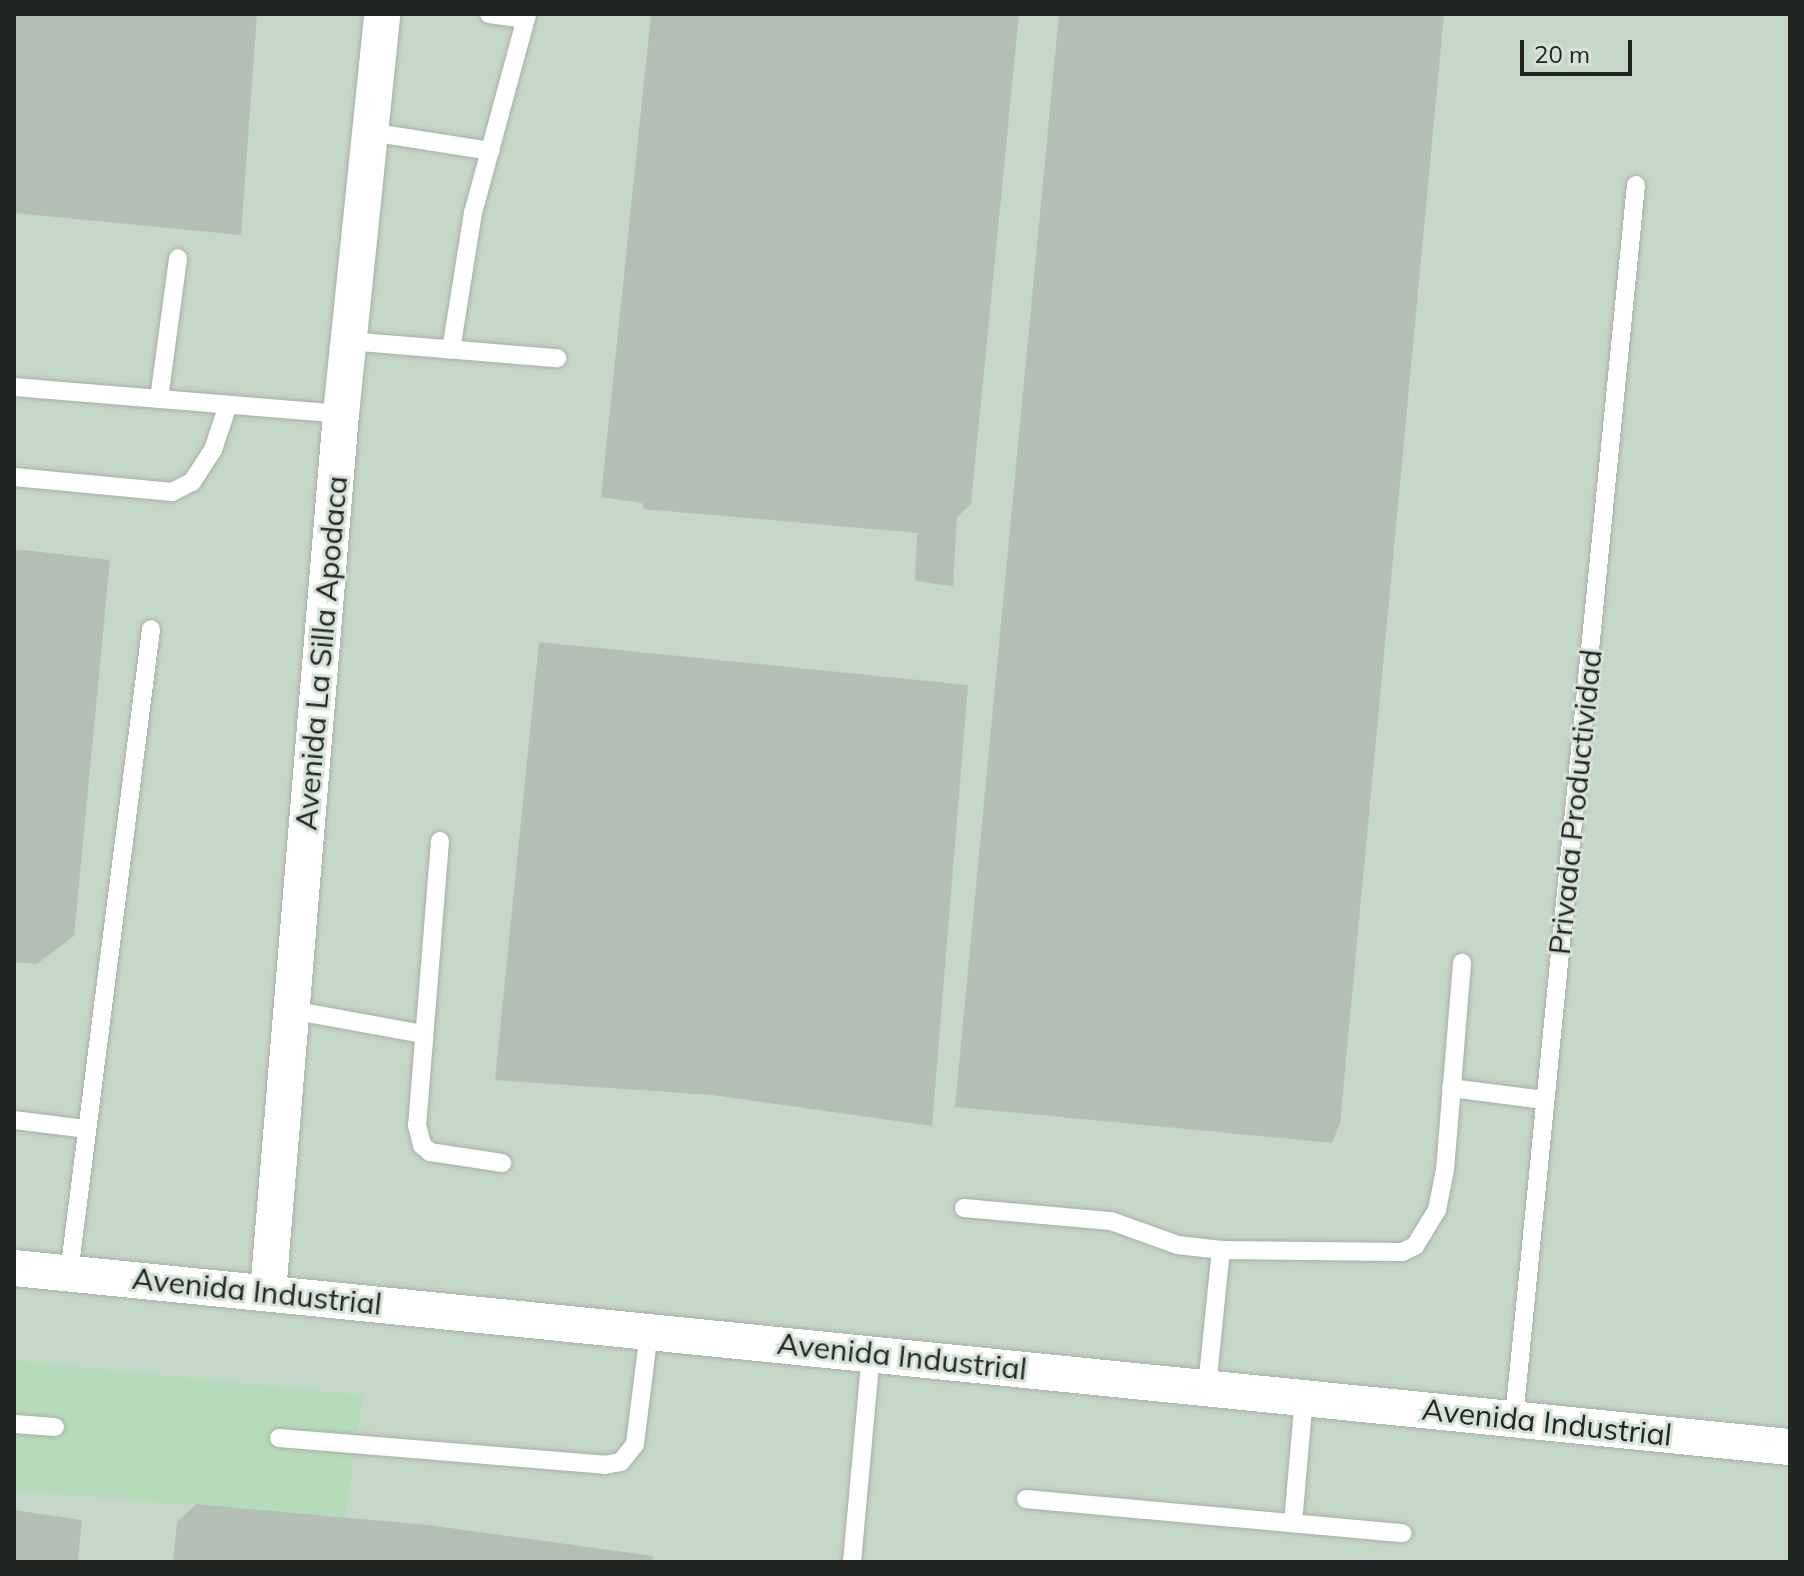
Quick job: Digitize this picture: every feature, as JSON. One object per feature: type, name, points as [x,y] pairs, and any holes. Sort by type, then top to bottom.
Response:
[{"type":"street","name":"Avenida La Silla Apodaca","points":[[268,1292],[341,414],[382,14]]},
{"type":"street","name":"Avenida Industrial","points":[[14,1268],[1790,1447]]},
{"type":"lane","points":[[451,350],[462,259],[527,16],[489,14]]},
{"type":"lane","points":[[370,132],[491,151]]},
{"type":"lane","name":"Privada Productividad","points":[[1514,1418],[1636,185]]},
{"type":"lane","points":[[159,399],[178,258]]},
{"type":"lane","points":[[348,341],[557,358]]},
{"type":"lane","points":[[14,387],[341,414]]},
{"type":"lane","points":[[14,477],[172,492],[192,482],[206,461],[228,405]]},
{"type":"lane","points":[[69,1273],[151,629]]},
{"type":"lane","points":[[440,841],[417,1125],[422,1145],[430,1152],[502,1163]]},
{"type":"lane","points":[[964,1208],[1111,1221],[1178,1245],[1221,1250],[1402,1252],[1415,1246],[1437,1210],[1462,963]]},
{"type":"lane","points":[[291,1010],[423,1034]]},
{"type":"lane","points":[[1451,1088],[1545,1100]]},
{"type":"lane","points":[[14,1120],[86,1129]]},
{"type":"lane","points":[[1207,1387],[1221,1250]]},
{"type":"lane","points":[[279,1438],[574,1463],[621,1462],[635,1444],[649,1331]]},
{"type":"lane","points":[[852,1562],[871,1353]]},
{"type":"lane","points":[[1293,1523],[1304,1397]]},
{"type":"lane","points":[[14,1424],[55,1427]]},
{"type":"lane","points":[[1026,1499],[1402,1533]]},
{"type":"shaded area","points":[[14,14],[1790,14],[1790,1562],[14,1562]]},
{"type":"green space","points":[[14,1360],[363,1395],[345,1517],[14,1491]]},
{"type":"building","points":[[14,14],[257,14],[241,235],[14,213]]},
{"type":"building","points":[[651,14],[1019,14],[971,504],[957,517],[953,586],[915,581],[917,533],[644,509],[642,503],[601,497]]},
{"type":"building","points":[[1059,14],[1444,14],[1340,1123],[1332,1143],[955,1107]]},
{"type":"building","points":[[14,549],[110,560],[74,936],[37,964],[14,962]]},
{"type":"building","points":[[539,642],[968,685],[932,1126],[712,1095],[495,1080]]},
{"type":"building","points":[[196,1504],[428,1525],[653,1556],[652,1562],[173,1562],[177,1522]]},
{"type":"building","points":[[14,1510],[82,1520],[78,1562],[14,1562]]}]
